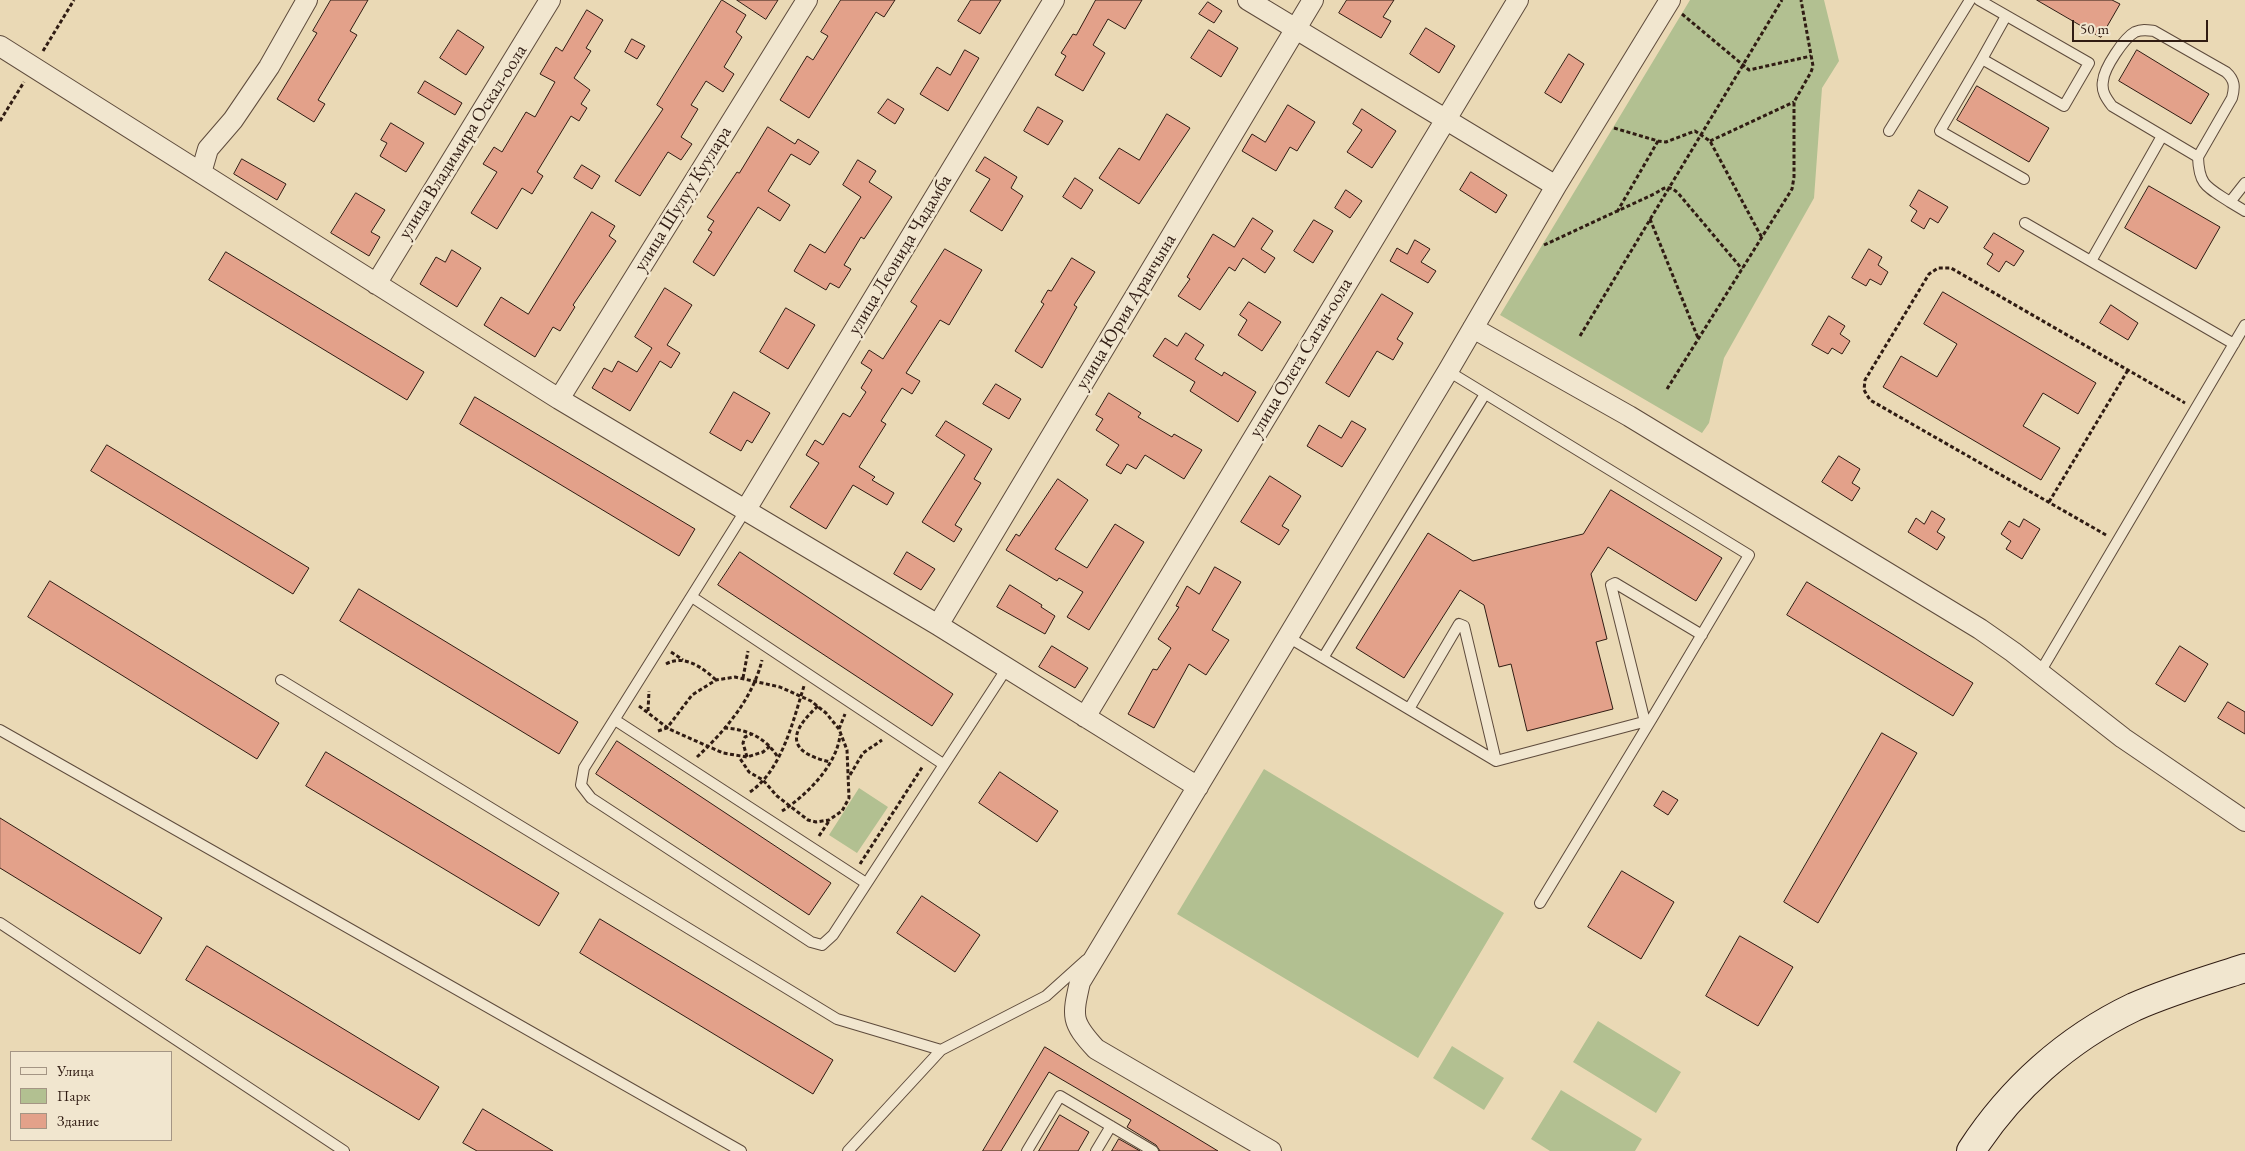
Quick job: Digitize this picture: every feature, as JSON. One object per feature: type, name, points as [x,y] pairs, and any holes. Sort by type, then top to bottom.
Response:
[{"type":"street","points":[[201,173],[208,149],[233,120],[268,67],[307,0]]},
{"type":"street","name":"улица Владимира Оскал-оола","points":[[376,284],[550,0]]},
{"type":"street","name":"улица Шулуу Куулара","points":[[559,398],[807,0]]},
{"type":"street","name":"улица Леонида Чадамба","points":[[746,511],[1054,0]]},
{"type":"street","points":[[1248,0],[1556,186]]},
{"type":"street","name":"улица Юрия Аранчына","points":[[938,625],[1313,0]]},
{"type":"street","name":"улица Олега Саган-оола","points":[[1084,718],[1444,119],[1518,0]]},
{"type":"street","points":[[1271,1151],[1096,1049],[1079,1031],[1073,1011],[1080,982],[1448,371],[1556,186],[1675,6]]},
{"type":"street","points":[[0,46],[559,398],[938,625],[1084,718],[1198,787]]},
{"type":"street","points":[[1473,328],[1629,416],[1972,624],[2013,652],[2123,738],[2245,821]]},
{"type":"street","points":[[1971,1151],[2005,1104],[2023,1085],[2042,1067],[2081,1038],[2134,1007],[2183,988],[2245,968]]},
{"type":"lane","points":[[1889,131],[1970,0]]},
{"type":"lane","points":[[1979,0],[2089,64],[2064,106],[1982,59]]},
{"type":"lane","points":[[2006,16],[1940,132],[2024,179]]},
{"type":"lane","points":[[2198,157],[2112,106],[2104,96],[2102,82],[2105,72],[2124,41],[2133,33],[2144,29],[2154,31],[2226,72],[2232,78],[2235,88],[2232,98],[2198,157],[2199,175],[2204,186],[2245,211]]},
{"type":"lane","points":[[2091,261],[2162,136]]},
{"type":"lane","points":[[2230,202],[2245,182]]},
{"type":"lane","points":[[2024,223],[2234,344]]},
{"type":"lane","points":[[2039,674],[2245,325]]},
{"type":"lane","points":[[1448,371],[1749,555],[1540,903]]},
{"type":"lane","points":[[1323,658],[1485,394]]},
{"type":"lane","points":[[746,511],[584,768],[581,785],[584,792],[811,942],[822,945],[828,941],[1008,668]]},
{"type":"lane","points":[[1648,721],[1611,585],[1615,583],[1702,635]]},
{"type":"lane","points":[[692,597],[943,764]]},
{"type":"lane","points":[[1409,709],[1458,624],[1464,626],[1496,761]]},
{"type":"lane","points":[[1288,637],[1496,761],[1648,721]]},
{"type":"lane","points":[[281,680],[838,1020],[941,1050]]},
{"type":"lane","points":[[615,720],[866,883]]},
{"type":"lane","points":[[0,730],[741,1151]]},
{"type":"lane","points":[[0,923],[344,1151]]},
{"type":"lane","points":[[848,1151],[941,1050],[1046,996],[1100,948]]},
{"type":"lane","points":[[1027,1151],[1060,1096],[1153,1151]]},
{"type":"lane","points":[[1096,1151],[1111,1126]]},
{"type":"path","points":[[1580,336],[1782,0]]},
{"type":"path","points":[[1667,389],[1762,238],[1794,182],[1794,102],[1811,72],[1811,56],[1801,0]]},
{"type":"path","points":[[1675,6],[1742,67],[1749,70],[1811,56]]},
{"type":"path","points":[[1710,141],[1794,102]]},
{"type":"path","points":[[1611,127],[1658,142],[1666,142],[1692,132],[1710,141],[1762,238]]},
{"type":"path","points":[[1617,212],[1658,142]]},
{"type":"path","points":[[1539,248],[1654,194],[1666,186],[1670,186]]},
{"type":"path","points":[[1670,186],[1742,269]]},
{"type":"path","points":[[1650,219],[1699,338]]},
{"type":"path","points":[[2117,542],[1870,400],[1864,390],[1865,380],[1929,274],[1934,270],[1944,267],[1951,268],[2168,394]]},
{"type":"path","points":[[2049,502],[2128,370]]},
{"type":"path","points":[[743,678],[748,655],[746,633]]},
{"type":"path","points":[[686,766],[707,747],[740,708],[761,665],[763,644]]},
{"type":"path","points":[[663,668],[667,663],[676,660],[685,661],[703,670],[716,680]]},
{"type":"path","points":[[737,799],[764,780],[778,756],[807,673]]},
{"type":"path","points":[[640,736],[667,728],[692,695],[716,680],[726,678],[743,678],[780,687],[818,706],[839,729],[847,750],[850,776],[849,798],[842,811],[829,820],[811,847]]},
{"type":"path","points":[[648,711],[650,688]]},
{"type":"path","points":[[790,806],[830,762],[839,740],[839,729],[850,702]]},
{"type":"path","points":[[624,704],[636,705],[648,711],[667,728],[707,747],[748,757],[763,752],[770,746]]},
{"type":"path","points":[[818,706],[804,719],[797,729],[796,737],[798,744],[803,750],[816,758],[830,762]]},
{"type":"path","points":[[724,728],[752,734],[770,746],[778,756]]},
{"type":"path","points":[[748,757],[743,742],[747,736],[752,734]]},
{"type":"path","points":[[850,776],[858,759],[869,748],[882,740],[900,735]]},
{"type":"path","points":[[853,874],[930,755]]},
{"type":"path","points":[[739,756],[749,772],[764,780],[774,792],[808,820],[816,822],[829,820]]},
{"type":"green space","points":[[1690,0],[1824,0],[1839,61],[1822,88],[1814,198],[1724,358],[1709,423],[1702,433],[1500,315]]},
{"type":"green space","points":[[1264,769],[1504,913],[1418,1058],[1177,914]]},
{"type":"green space","points":[[859,788],[888,807],[857,853],[829,835]]},
{"type":"green space","points":[[1598,1021],[1681,1072],[1656,1113],[1573,1062]]},
{"type":"green space","points":[[1452,1046],[1504,1078],[1484,1110],[1433,1078]]},
{"type":"green space","points":[[1561,1090],[1642,1139],[1635,1151],[1550,1151],[1531,1139]]},
{"type":"building","points":[[331,0],[368,0],[350,31],[357,35],[318,100],[325,104],[314,122],[277,99],[317,33],[313,31]]},
{"type":"building","points":[[722,0],[746,15],[736,32],[742,37],[724,67],[734,74],[723,92],[706,81],[691,105],[698,109],[681,137],[692,144],[681,160],[668,152],[640,196],[615,181],[663,109],[657,105]]},
{"type":"building","points":[[737,0],[778,0],[766,19]]},
{"type":"building","points":[[841,0],[895,0],[884,17],[876,12],[809,118],[780,100],[807,56],[813,60],[828,36],[821,32]]},
{"type":"building","points":[[971,0],[1001,0],[980,34],[958,21]]},
{"type":"building","points":[[1096,0],[1142,0],[1125,29],[1108,19],[1093,45],[1105,53],[1083,91],[1055,75],[1066,56],[1061,53],[1073,34],[1076,35]]},
{"type":"building","points":[[1347,0],[1394,0],[1383,17],[1391,21],[1381,38],[1339,13]]},
{"type":"building","points":[[2037,0],[2112,0],[2120,4],[2101,37]]},
{"type":"building","points":[[1208,2],[1222,11],[1214,23],[1199,14]]},
{"type":"building","points":[[587,10],[603,20],[586,48],[591,51],[574,78],[590,90],[581,104],[587,108],[579,121],[571,116],[537,172],[543,176],[532,194],[522,188],[497,229],[471,213],[497,172],[483,164],[494,147],[502,152],[526,112],[535,117],[555,82],[540,74],[556,47],[562,51]]},
{"type":"building","points":[[1426,28],[1455,46],[1439,73],[1410,54]]},
{"type":"building","points":[[458,30],[484,47],[466,75],[440,58]]},
{"type":"building","points":[[1209,30],[1238,48],[1221,77],[1191,58]]},
{"type":"building","points":[[632,39],[645,46],[637,59],[625,52]]},
{"type":"building","points":[[965,50],[979,58],[948,111],[920,94],[937,67],[950,75]]},
{"type":"building","points":[[2137,50],[2209,94],[2191,124],[2119,81]]},
{"type":"building","points":[[1569,54],[1584,64],[1561,103],[1545,93]]},
{"type":"building","points":[[425,81],[462,103],[455,115],[418,93]]},
{"type":"building","points":[[1977,86],[2049,128],[2029,162],[1957,120]]},
{"type":"building","points":[[888,99],[904,109],[895,124],[878,113]]},
{"type":"building","points":[[1288,105],[1315,122],[1297,151],[1290,147],[1276,171],[1242,151],[1252,134],[1265,142]]},
{"type":"building","points":[[1038,107],[1063,121],[1048,145],[1024,131]]},
{"type":"building","points":[[1362,109],[1396,131],[1372,168],[1347,152],[1362,130],[1353,124]]},
{"type":"building","points":[[1167,114],[1190,128],[1139,204],[1099,178],[1119,148],[1139,160]]},
{"type":"building","points":[[391,123],[424,143],[406,172],[380,156],[387,143],[381,140]]},
{"type":"building","points":[[768,127],[795,144],[798,139],[819,152],[810,165],[791,154],[768,191],[790,205],[780,221],[758,207],[714,276],[693,262],[712,232],[708,230],[714,221],[707,217],[737,172],[739,173]]},
{"type":"building","points":[[985,157],[1017,177],[1011,188],[1023,196],[1002,231],[970,211],[990,179],[976,171]]},
{"type":"building","points":[[242,159],[286,184],[277,200],[234,174]]},
{"type":"building","points":[[858,160],[876,171],[869,182],[892,197],[864,239],[861,237],[844,265],[851,269],[839,288],[830,283],[826,290],[794,271],[810,244],[825,253],[861,197],[843,185]]},
{"type":"building","points":[[582,165],[600,176],[592,189],[574,178]]},
{"type":"building","points":[[1471,172],[1507,195],[1496,213],[1460,190]]},
{"type":"building","points":[[1075,178],[1093,190],[1081,209],[1063,197]]},
{"type":"building","points":[[2149,186],[2220,227],[2196,269],[2125,228]]},
{"type":"building","points":[[1346,190],[1362,201],[1350,218],[1335,208]]},
{"type":"building","points":[[1919,190],[1948,207],[1938,223],[1930,218],[1924,229],[1911,221],[1917,211],[1910,206]]},
{"type":"building","points":[[356,193],[385,210],[371,232],[380,237],[369,256],[331,233]]},
{"type":"building","points":[[592,212],[615,226],[609,236],[616,241],[573,305],[575,307],[560,331],[553,327],[535,357],[484,325],[501,297],[528,314]]},
{"type":"building","points":[[1253,218],[1273,231],[1261,249],[1275,258],[1265,273],[1243,258],[1235,271],[1229,267],[1200,310],[1178,296],[1190,279],[1187,277],[1213,234],[1234,247]]},
{"type":"building","points":[[1314,220],[1333,231],[1313,263],[1294,251]]},
{"type":"building","points":[[1994,233],[2024,251],[2014,266],[2006,261],[1999,272],[1987,264],[1993,254],[1984,248]]},
{"type":"building","points":[[1415,240],[1430,249],[1421,262],[1436,271],[1428,283],[1390,261],[1397,248],[1407,254]]},
{"type":"building","points":[[945,249],[982,270],[949,325],[940,320],[906,373],[920,381],[912,394],[902,388],[881,421],[886,424],[859,467],[875,477],[872,480],[894,493],[887,505],[853,485],[826,529],[790,507],[819,463],[806,455],[815,440],[823,445],[843,413],[850,417],[866,392],[861,388],[872,370],[861,363],[869,350],[883,359],[917,306],[911,302]]},
{"type":"building","points":[[1869,249],[1882,257],[1878,265],[1888,272],[1881,285],[1870,279],[1866,286],[1852,278]]},
{"type":"building","points":[[452,250],[481,268],[457,307],[420,284],[436,257],[445,262]]},
{"type":"building","points":[[226,252],[424,372],[407,400],[209,280]]},
{"type":"building","points":[[1072,258],[1095,272],[1074,305],[1077,307],[1042,368],[1015,351],[1044,304],[1041,302],[1048,290],[1051,291]]},
{"type":"building","points":[[665,288],[692,305],[667,345],[680,353],[671,368],[660,361],[630,411],[592,388],[604,368],[612,372],[618,361],[637,372],[652,348],[635,337]]},
{"type":"building","points":[[1943,292],[2096,383],[2078,414],[2043,393],[2023,426],[2060,448],[2041,480],[1883,387],[1901,356],[1937,377],[1957,344],[1924,324]]},
{"type":"building","points":[[1382,294],[1413,313],[1397,339],[1403,343],[1393,360],[1377,351],[1349,397],[1326,383]]},
{"type":"building","points":[[1249,302],[1281,322],[1262,351],[1238,335],[1247,320],[1240,315]]},
{"type":"building","points":[[2111,305],[2138,323],[2128,340],[2100,323]]},
{"type":"building","points":[[786,308],[815,325],[788,369],[760,352]]},
{"type":"building","points":[[1829,316],[1845,326],[1840,334],[1850,341],[1842,354],[1832,348],[1828,354],[1812,345]]},
{"type":"building","points":[[1186,333],[1204,345],[1195,359],[1222,376],[1224,372],[1256,392],[1238,422],[1190,391],[1195,382],[1153,356],[1165,338],[1177,346]]},
{"type":"building","points":[[996,384],[1021,399],[1009,419],[983,404]]},
{"type":"building","points":[[734,392],[770,413],[752,443],[747,440],[741,451],[710,433]]},
{"type":"building","points":[[1109,393],[1141,413],[1138,417],[1172,437],[1174,434],[1202,450],[1184,479],[1145,455],[1136,469],[1127,464],[1121,474],[1106,465],[1119,445],[1096,430],[1103,419],[1096,415]]},
{"type":"building","points":[[475,397],[695,529],[679,556],[460,424]]},
{"type":"building","points":[[946,421],[992,449],[974,479],[981,483],[955,525],[962,529],[954,542],[922,522],[965,455],[936,436]]},
{"type":"building","points":[[1352,421],[1366,429],[1342,467],[1307,446],[1319,425],[1341,438]]},
{"type":"building","points":[[107,445],[309,568],[293,594],[91,471]]},
{"type":"building","points":[[1839,456],[1860,469],[1852,483],[1860,488],[1852,501],[1822,482]]},
{"type":"building","points":[[1270,476],[1301,496],[1282,526],[1289,530],[1279,545],[1241,522]]},
{"type":"building","points":[[1058,479],[1088,500],[1055,549],[1087,568],[1115,524],[1144,542],[1089,630],[1067,617],[1083,592],[1059,578],[1057,581],[1006,550],[1016,534],[1019,536]]},
{"type":"building","points":[[1611,490],[1722,558],[1696,601],[1608,547],[1591,574],[1607,639],[1596,642],[1613,709],[1527,731],[1511,664],[1499,667],[1484,605],[1460,590],[1404,678],[1356,648],[1428,533],[1473,561],[1583,534]]},
{"type":"building","points":[[1932,511],[1945,519],[1937,532],[1945,537],[1937,550],[1908,532],[1916,518],[1924,524]]},
{"type":"building","points":[[2024,519],[2040,529],[2022,559],[2006,549],[2011,541],[2001,534],[2009,521],[2019,527]]},
{"type":"building","points":[[740,552],[953,694],[932,726],[718,585]]},
{"type":"building","points":[[907,552],[935,569],[921,590],[894,574]]},
{"type":"building","points":[[1215,567],[1241,582],[1212,630],[1229,640],[1206,675],[1189,664],[1154,728],[1128,714],[1153,669],[1157,670],[1171,648],[1158,639],[1179,607],[1176,606],[1187,586],[1199,594]]},
{"type":"building","points":[[50,581],[279,723],[257,759],[28,617]]},
{"type":"building","points":[[1807,582],[1973,683],[1953,716],[1787,615]]},
{"type":"building","points":[[1010,585],[1042,605],[1041,607],[1055,616],[1045,634],[997,607]]},
{"type":"building","points":[[359,589],[578,722],[559,754],[340,621]]},
{"type":"building","points":[[1052,646],[1088,668],[1075,688],[1039,667]]},
{"type":"building","points":[[2180,646],[2208,664],[2185,702],[2156,684]]},
{"type":"building","points":[[2228,702],[2245,712],[2245,734],[2218,718]]},
{"type":"building","points":[[1882,733],[1917,753],[1818,923],[1784,902]]},
{"type":"building","points":[[617,741],[831,883],[809,915],[596,774]]},
{"type":"building","points":[[326,752],[559,893],[539,926],[306,786]]},
{"type":"building","points":[[1000,772],[1058,811],[1037,842],[979,803]]},
{"type":"building","points":[[1663,791],[1678,800],[1668,815],[1654,806]]},
{"type":"building","points":[[0,818],[162,918],[140,954],[0,868]]},
{"type":"building","points":[[1622,871],[1674,902],[1641,959],[1588,927]]},
{"type":"building","points":[[922,896],[980,935],[955,972],[897,933]]},
{"type":"building","points":[[600,919],[833,1060],[813,1094],[580,953]]},
{"type":"building","points":[[1740,936],[1793,967],[1758,1026],[1706,996]]},
{"type":"building","points":[[207,946],[439,1087],[419,1120],[186,980]]},
{"type":"building","points":[[1045,1047],[1218,1151],[1160,1151],[1156,1145],[1127,1127],[1131,1120],[1049,1072],[1001,1151],[983,1151]]},
{"type":"building","points":[[483,1109],[553,1151],[477,1151],[463,1143]]},
{"type":"building","points":[[1060,1115],[1089,1132],[1078,1151],[1039,1151]]},
{"type":"building","points":[[1119,1139],[1140,1151],[1112,1151]]}]
